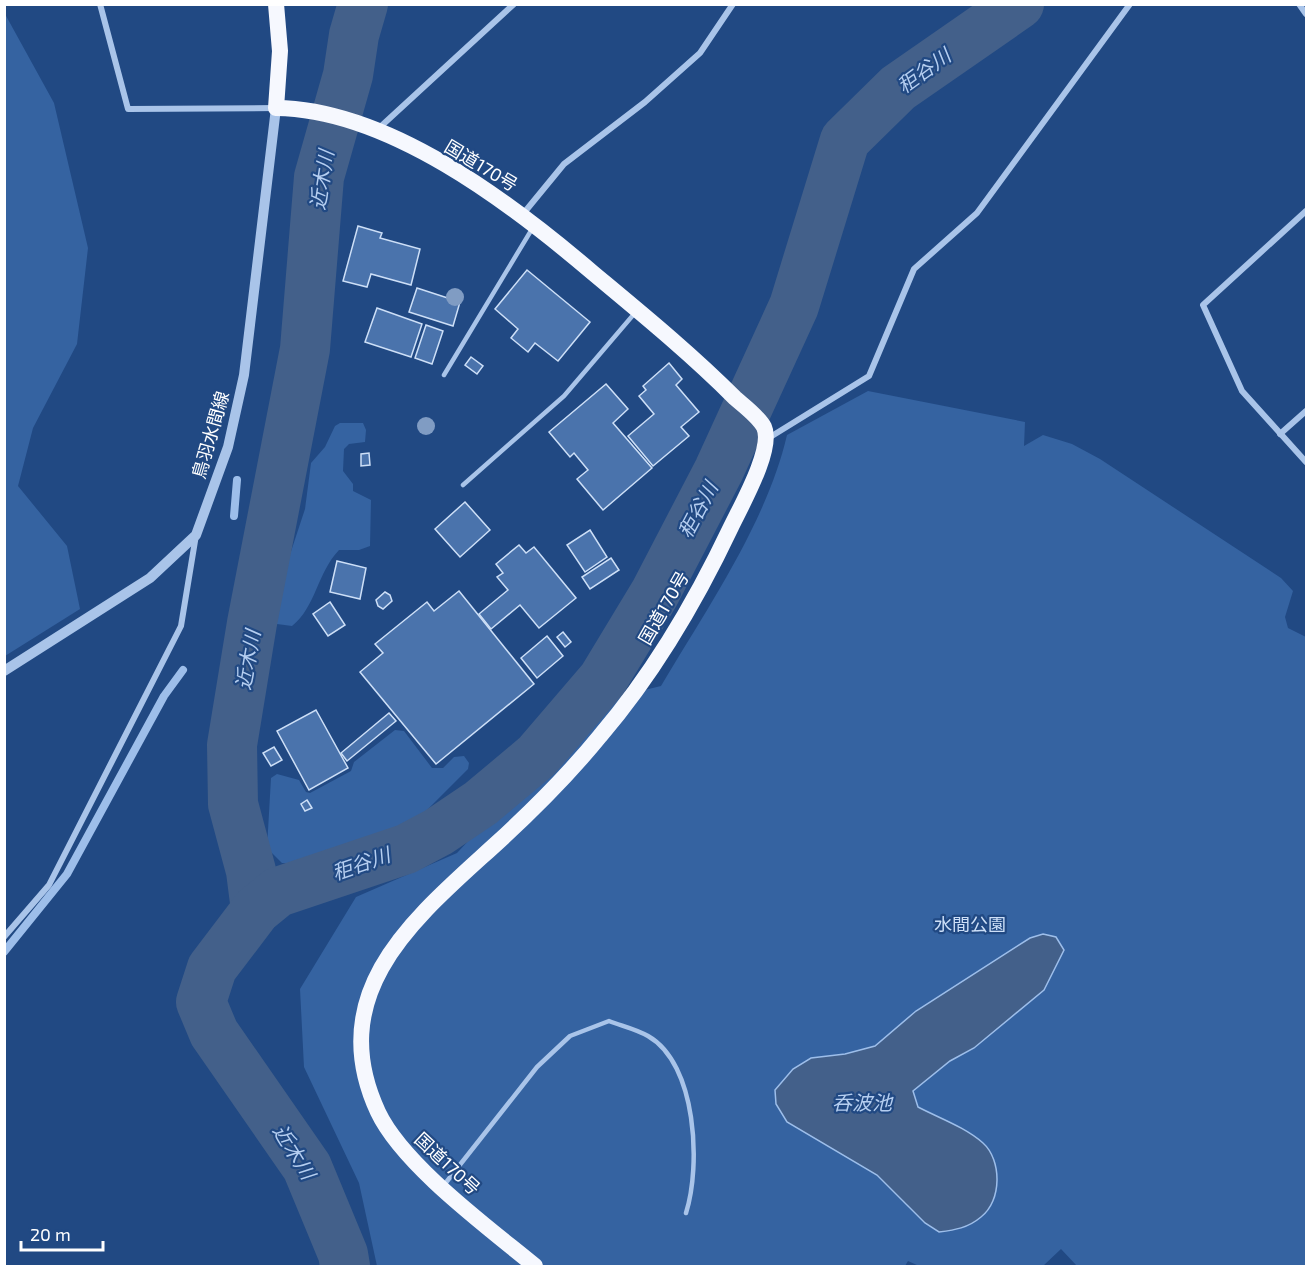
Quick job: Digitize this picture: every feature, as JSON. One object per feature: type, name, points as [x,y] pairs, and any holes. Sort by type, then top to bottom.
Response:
[{"type":"highway","points":[[276,4],[280,51],[276,108]]},
{"type":"highway","name":"国道170号","points":[[276,108],[299,108],[371,128],[472,180],[529,220],[637,310],[716,379],[765,432],[756,474],[725,540],[645,679],[598,738],[526,815],[398,939],[378,973],[366,1002],[359,1035],[364,1071],[377,1110],[395,1143],[536,1266]]},
{"type":"street","points":[[100,4],[128,109],[276,108]]},
{"type":"street","points":[[371,128],[514,4]]},
{"type":"street","points":[[529,220],[564,164],[645,102],[700,53],[734,4]]},
{"type":"street","points":[[765,432],[869,376],[914,269],[977,213],[1130,4]]},
{"type":"street","points":[[1299,4],[1306,14]]},
{"type":"street","name":"鳥羽水間線","points":[[4,671],[150,578],[196,535],[228,447],[244,375],[276,108]]},
{"type":"street","points":[[1306,211],[1203,304],[1242,391],[1306,462]]},
{"type":"street","points":[[1280,434],[1306,411]]},
{"type":"street","points":[[4,937],[49,885],[181,626],[196,535]]},
{"type":"lane","points":[[444,375],[529,220]]},
{"type":"lane","points":[[463,485],[564,396],[637,310]]},
{"type":"lane","points":[[443,1187],[537,1067],[570,1036],[609,1021],[649,1036],[676,1063],[692,1119],[694,1191],[686,1214]]},
{"type":"green space","points":[[5,14],[54,103],[88,248],[77,344],[33,428],[18,486],[67,546],[80,609],[5,656]]},
{"type":"green space","name":"水間公園","points":[[868,391],[1025,422],[1024,446],[1043,435],[1072,444],[1100,459],[1281,578],[1293,591],[1285,617],[1288,628],[1306,637],[1306,1266],[1077,1266],[1061,1249],[1043,1266],[919,1266],[908,1261],[905,1266],[377,1266],[359,1183],[304,1067],[300,989],[356,897],[457,853],[599,701],[661,686],[750,533],[778,468],[787,435]]},
{"type":"green space","points":[[340,423],[363,423],[366,430],[365,442],[349,444],[344,449],[343,471],[353,484],[353,491],[371,500],[370,546],[359,550],[339,550],[326,569],[312,600],[300,618],[292,626],[277,624],[274,603],[305,509],[311,463],[325,447],[335,426]]},
{"type":"green space","points":[[395,730],[404,731],[432,768],[443,768],[454,757],[464,756],[469,763],[468,769],[402,835],[388,842],[282,863],[267,848],[271,778],[277,774],[299,780],[306,792],[310,793],[351,771],[354,762]]},
{"type":"water","name":"呑波池","points":[[1043,934],[1056,937],[1064,950],[1044,990],[974,1048],[950,1061],[913,1091],[918,1107],[976,1137],[989,1150],[994,1159],[996,1191],[988,1210],[976,1221],[961,1228],[939,1232],[925,1223],[877,1175],[787,1122],[776,1104],[775,1090],[793,1069],[811,1058],[845,1054],[875,1046],[916,1011],[1030,938]]},
{"type":"building","points":[[358,226],[382,233],[380,238],[420,249],[411,285],[371,274],[367,287],[343,281]]},
{"type":"building","points":[[527,270],[590,322],[558,361],[535,343],[528,352],[511,338],[518,329],[495,309]]},
{"type":"building","points":[[417,288],[460,302],[453,326],[409,312]]},
{"type":"building","points":[[377,308],[422,324],[411,357],[365,342]]},
{"type":"building","points":[[426,325],[443,331],[432,364],[415,358]]},
{"type":"building","points":[[471,357],[483,366],[477,374],[465,365]]},
{"type":"building","points":[[669,363],[682,379],[676,385],[699,412],[681,427],[689,436],[653,466],[628,436],[654,414],[639,396],[646,390],[643,386]]},
{"type":"building","points":[[606,384],[628,409],[613,423],[652,468],[603,510],[577,479],[588,470],[574,453],[570,457],[549,432]]},
{"type":"building","points":[[369,453],[370,465],[361,466],[361,454]]},
{"type":"building","points":[[465,502],[490,530],[460,557],[435,529]]},
{"type":"building","points":[[590,530],[607,557],[585,572],[567,545]]},
{"type":"building","points":[[519,545],[526,553],[534,547],[576,598],[539,628],[520,605],[491,629],[479,614],[508,590],[497,577],[503,573],[496,564]]},
{"type":"building","points":[[611,558],[619,570],[590,589],[582,577]]},
{"type":"building","points":[[337,561],[366,568],[360,599],[330,592]]},
{"type":"building","points":[[459,591],[534,684],[436,764],[360,672],[383,653],[375,644],[427,602],[434,611]]},
{"type":"building","points":[[385,592],[390,595],[392,601],[383,609],[378,606],[376,600]]},
{"type":"building","points":[[330,602],[345,625],[328,636],[313,614]]},
{"type":"building","points":[[563,632],[571,642],[565,647],[557,637]]},
{"type":"building","points":[[547,636],[563,656],[537,678],[521,658]]},
{"type":"building","points":[[316,710],[348,768],[309,790],[277,731]]},
{"type":"building","points":[[389,713],[396,721],[347,761],[341,753]]},
{"type":"building","points":[[274,747],[282,760],[271,766],[263,753]]},
{"type":"building","points":[[307,800],[312,808],[305,811],[301,804]]},
{"type":"waterway","name":"近木川","points":[[256,910],[251,871],[233,804],[232,745],[252,623],[305,349],[319,177],[348,75],[354,35],[363,4]]},
{"type":"waterway","name":"秬谷川","points":[[345,1266],[343,1254],[307,1167],[214,1033],[201,1002],[212,968],[256,910],[278,892],[406,849],[438,832],[481,803],[537,756],[603,679],[655,593],[719,470],[794,306],[845,140],[898,88],[1019,4]]},
{"type":"waterway","points":[[234,516],[237,480]]},
{"type":"waterway","points":[[4,952],[67,874],[164,696],[183,670]]}]
